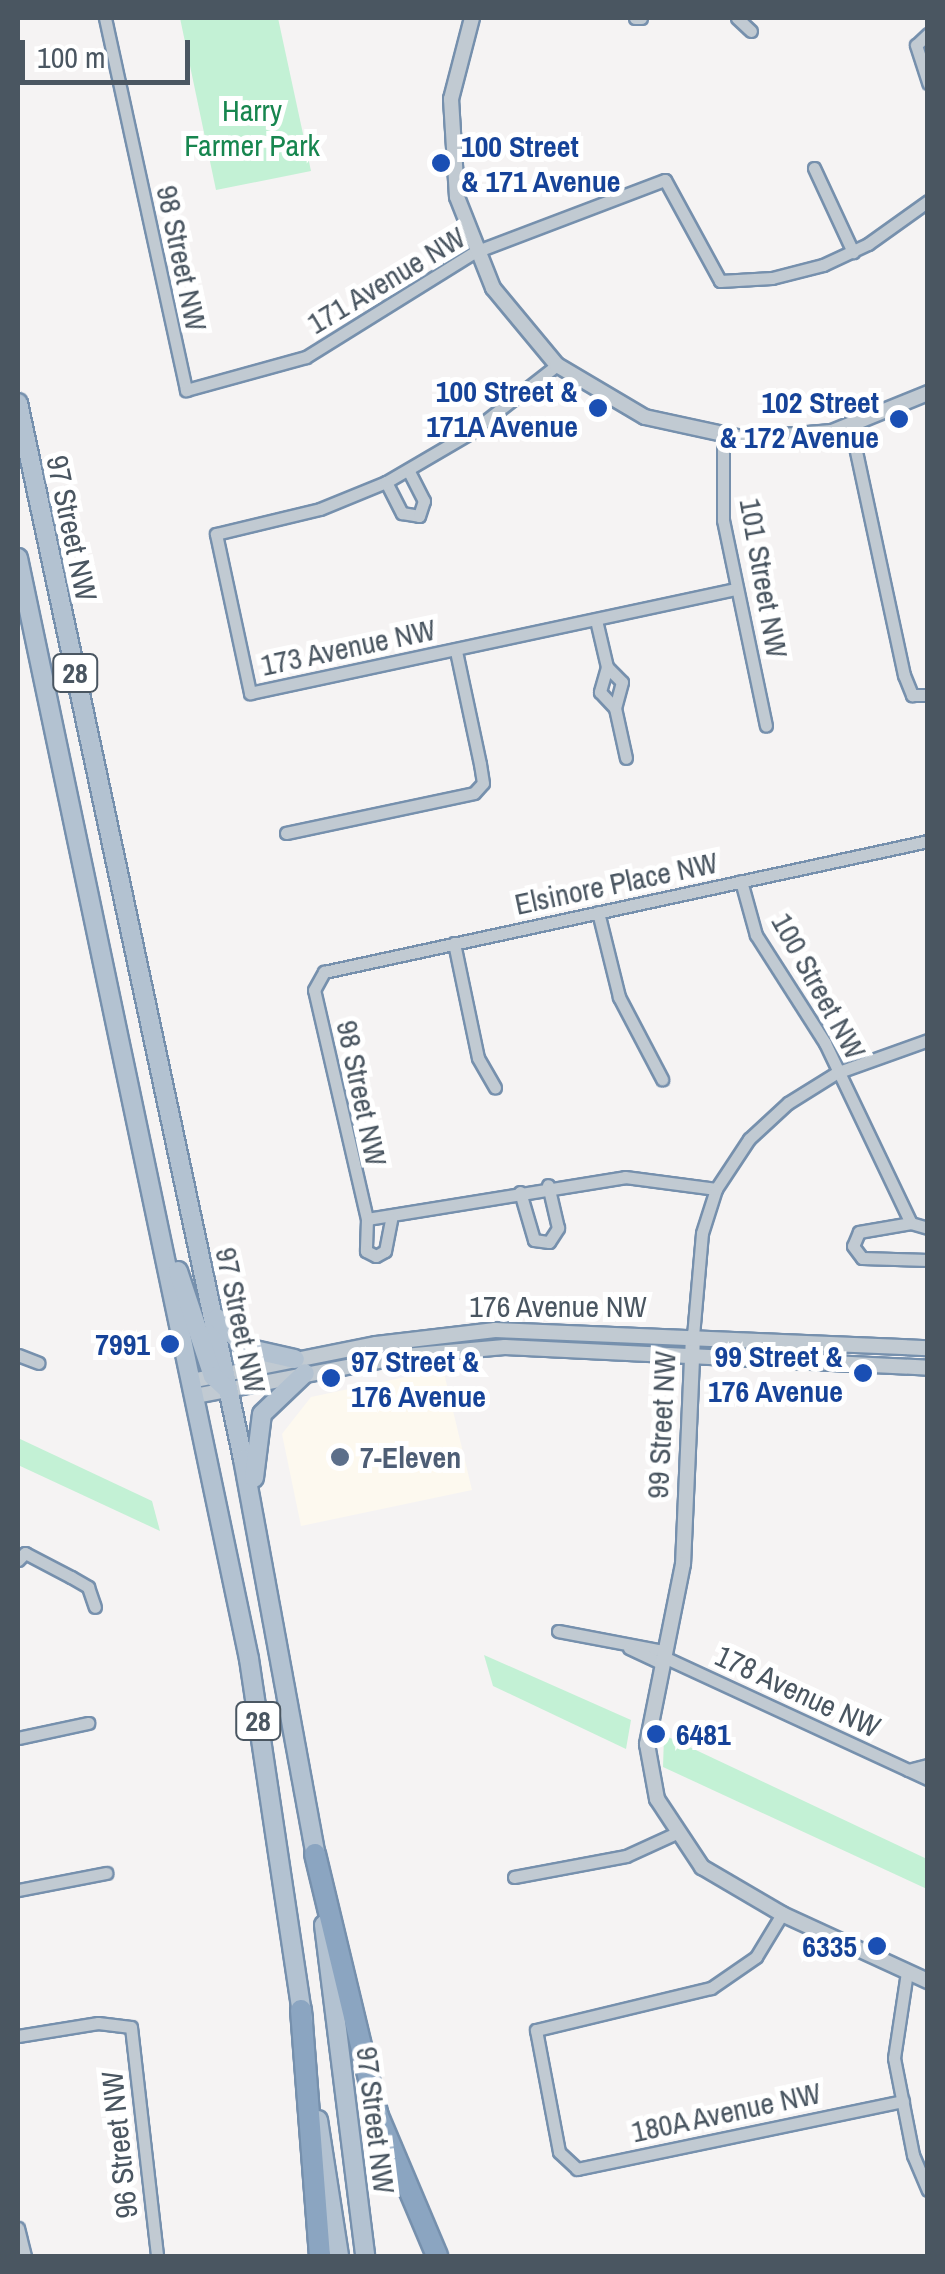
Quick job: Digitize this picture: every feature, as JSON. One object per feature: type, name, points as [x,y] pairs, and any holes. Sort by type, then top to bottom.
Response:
[{"type":"highway","points":[[316,1854],[378,2116],[437,2256]]},
{"type":"highway","points":[[301,2010],[320,2256]]},
{"type":"main road","name":"97 Street NW","points":[[18,402],[252,1509],[316,1854],[365,2256]]},
{"type":"main road","name":"97 Street NW","points":[[18,558],[249,1659],[339,2256]]},
{"type":"main road","points":[[151,1190],[222,1380]]},
{"type":"main road","points":[[212,1309],[246,1348],[300,1366],[262,1414],[252,1509]]},
{"type":"street","name":"98 Street NW","points":[[105,18],[186,390]]},
{"type":"street","points":[[472,18],[454,79],[450,139],[457,197],[475,252],[516,322],[556,364],[613,402],[662,424],[722,436],[793,438],[851,428],[928,393]]},
{"type":"street","points":[[737,18],[751,31]]},
{"type":"street","points":[[928,34],[916,45],[928,83]]},
{"type":"street","points":[[814,168],[853,252],[928,200]]},
{"type":"street","name":"171 Avenue NW","points":[[186,390],[306,357],[475,252],[666,180],[720,281],[790,275],[853,252]]},
{"type":"street","points":[[409,470],[424,501],[418,516],[402,514],[386,482],[470,433],[556,364]]},
{"type":"street","points":[[851,428],[912,695],[928,695]]},
{"type":"street","name":"101 Street NW","points":[[722,436],[723,520],[766,726]]},
{"type":"street","name":"173 Avenue NW","points":[[386,482],[320,509],[216,534],[250,693],[736,589]]},
{"type":"street","points":[[596,620],[607,667],[600,692],[615,708]]},
{"type":"street","name":"173 Avenue NW","points":[[286,833],[474,793],[483,783],[456,650]]},
{"type":"street","points":[[607,667],[622,682],[615,708],[626,758]]},
{"type":"street","name":"Elsinore Place NW","points":[[318,978],[454,943],[928,842]]},
{"type":"street","name":"100 Street NW","points":[[742,881],[756,935],[826,1043],[836,1072],[911,1222]]},
{"type":"street","points":[[598,912],[619,998],[662,1079]]},
{"type":"street","points":[[454,943],[478,1058],[494,1087]]},
{"type":"street","name":"98 Street NW","points":[[318,978],[314,990],[367,1219],[366,1252],[376,1256],[385,1250],[391,1220]]},
{"type":"street","name":"99 Street NW","points":[[928,1040],[836,1072],[788,1103],[749,1139],[716,1189],[702,1233],[692,1353],[683,1564],[647,1744],[657,1799],[674,1834],[702,1867],[782,1914],[928,1981]]},
{"type":"street","points":[[367,1219],[391,1220],[548,1185],[625,1177],[716,1189]]},
{"type":"street","points":[[520,1192],[534,1240],[549,1242],[558,1228],[548,1185]]},
{"type":"street","points":[[928,1228],[911,1222],[858,1232],[853,1246],[862,1258],[928,1260]]},
{"type":"street","name":"176 Avenue NW","points":[[193,1388],[495,1330],[928,1348]]},
{"type":"street","name":"176 Avenue NW","points":[[300,1366],[506,1347],[692,1353],[928,1368]]},
{"type":"street","points":[[18,1354],[39,1363]]},
{"type":"street","points":[[21,1556],[88,1588],[95,1607]]},
{"type":"street","points":[[558,1631],[629,1648],[659,1662],[666,1658]]},
{"type":"street","name":"178 Avenue NW","points":[[666,1658],[928,1779]]},
{"type":"street","points":[[18,1738],[88,1723]]},
{"type":"street","name":"178 Avenue NW","points":[[908,1770],[928,1765]]},
{"type":"street","points":[[514,1877],[626,1856],[674,1834]]},
{"type":"street","points":[[18,1890],[106,1874]]},
{"type":"street","name":"180A Avenue NW","points":[[782,1914],[756,1957],[711,1988],[554,2022],[536,2030],[535,2046],[564,2156],[577,2169],[903,2102]]},
{"type":"street","points":[[908,1972],[894,2058],[928,2190]]},
{"type":"street","name":"96 Street NW","points":[[18,2036],[98,2023],[131,2027],[156,2256]]},
{"type":"street","points":[[18,2228],[24,2256]]},
{"type":"shaded area","points":[[443,1369],[472,1490],[301,1526],[282,1434],[311,1397]]},
{"type":"green space","name":"Harry Farmer Park","points":[[180,18],[278,18],[311,171],[216,190]]},
{"type":"green space","points":[[18,1438],[152,1501],[160,1531],[18,1465]]},
{"type":"green space","points":[[484,1655],[631,1720],[626,1749],[493,1686]]},
{"type":"green space","points":[[664,1735],[927,1859],[927,1889],[663,1767]]},
{"type":"place","name":"100 Street & 171 Avenue","points":[[441,163]]},
{"type":"place","name":"100 Street & 171A Avenue","points":[[598,408]]},
{"type":"place","name":"102 Street & 172 Avenue","points":[[899,419]]},
{"type":"place","name":"7991","points":[[170,1344]]},
{"type":"place","name":"99 Street & 176 Avenue","points":[[863,1373]]},
{"type":"place","name":"97 Street & 176 Avenue","points":[[331,1378]]},
{"type":"place","name":"7-Eleven","points":[[340,1457]]},
{"type":"place","name":"6481","points":[[656,1734]]},
{"type":"place","name":"6335","points":[[877,1946]]}]
